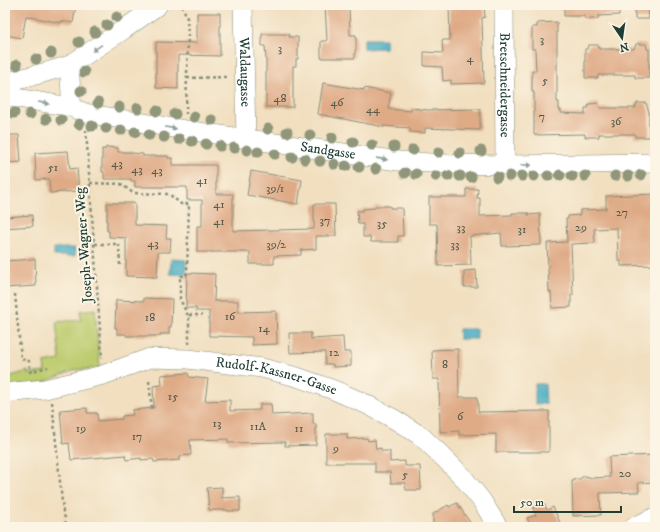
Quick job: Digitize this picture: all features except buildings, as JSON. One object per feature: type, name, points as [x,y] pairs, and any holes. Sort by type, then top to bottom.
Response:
[{"type":"street","points":[[5,83],[70,64],[117,34],[158,5]]},
{"type":"street","name":"Waldaugasse","points":[[243,5],[246,139]]},
{"type":"street","name":"Bretschneidergasse","points":[[504,5],[505,165]]},
{"type":"street","points":[[70,64],[72,94],[78,110]]},
{"type":"street","name":"Sandgasse","points":[[5,96],[186,130],[398,161],[446,164],[505,165],[655,163]]},
{"type":"street","name":"Rudolf-Kassner-Gasse","points":[[5,393],[45,389],[103,374],[150,358],[188,359],[262,368],[334,390],[366,404],[421,436],[462,476],[482,501],[498,527]]},
{"type":"street","points":[[634,527],[655,517]]},
{"type":"path","points":[[182,5],[187,18],[188,35],[186,130]]},
{"type":"path","points":[[187,78],[245,76]]},
{"type":"path","name":"Joseph-Wagner-Weg","points":[[78,110],[90,183],[103,374]]},
{"type":"path","points":[[90,183],[121,184],[133,193],[169,194],[181,204],[189,204],[187,271],[186,276],[180,276],[180,299],[186,314],[202,315]]},
{"type":"path","points":[[94,244],[119,244],[120,266]]},
{"type":"path","points":[[15,294],[21,359],[29,361],[30,372]]},
{"type":"path","points":[[188,359],[189,314]]},
{"type":"path","points":[[149,381],[152,410]]},
{"type":"path","points":[[51,387],[63,512],[66,527]]},
{"type":"green space","points":[[95,309],[100,368],[75,370],[42,383],[9,387],[8,377],[28,371],[28,374],[45,372],[44,363],[60,360],[56,322],[81,320],[80,311]]},
{"type":"water","points":[[364,39],[386,39],[386,48],[364,49]]},
{"type":"water","points":[[54,248],[75,248],[75,256],[54,256]]},
{"type":"water","points":[[171,259],[186,260],[186,275],[170,274]]},
{"type":"water","points":[[459,329],[476,329],[477,339],[459,339]]},
{"type":"water","points":[[535,384],[545,384],[546,404],[535,404]]}]
